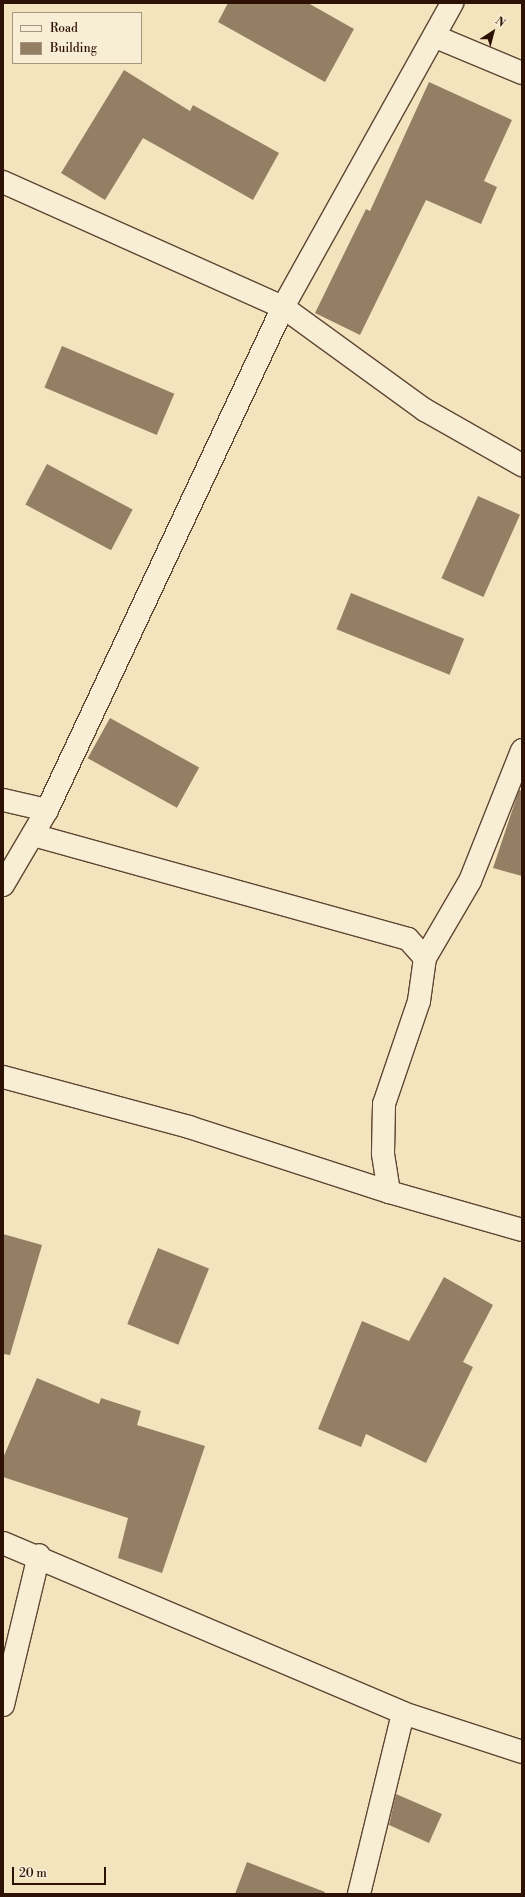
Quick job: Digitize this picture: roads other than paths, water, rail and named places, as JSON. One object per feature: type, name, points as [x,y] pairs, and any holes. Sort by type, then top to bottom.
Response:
[{"type":"street","points":[[3,885],[47,810],[283,308],[436,37],[452,3]]},
{"type":"street","points":[[436,37],[522,73]]},
{"type":"street","points":[[3,182],[283,308],[425,410],[522,465]]},
{"type":"street","points":[[388,1192],[383,1152],[384,1104],[419,1001],[425,958],[470,881],[522,750]]},
{"type":"street","points":[[3,800],[47,810]]},
{"type":"street","points":[[33,834],[408,938],[425,958]]},
{"type":"street","points":[[3,1077],[189,1127],[388,1192],[522,1230]]},
{"type":"street","points":[[3,1542],[39,1555],[403,1713],[522,1752]]},
{"type":"street","points":[[3,1705],[39,1555]]},
{"type":"street","points":[[359,1894],[403,1713]]}]
